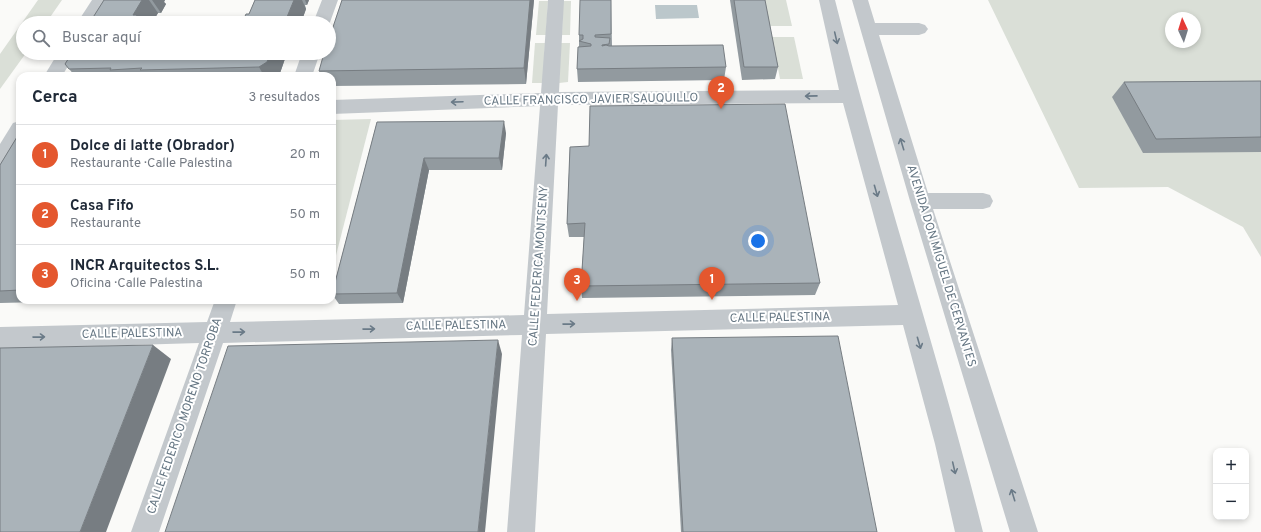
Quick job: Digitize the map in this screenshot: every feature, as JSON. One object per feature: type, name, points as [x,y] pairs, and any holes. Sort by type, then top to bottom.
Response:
[{"type":"street","points":[[90,16],[100,0]]},
{"type":"street","points":[[324,16],[330,0]]},
{"type":"street","name":"CALLE FEDERICA MONTSENY","points":[[521,532],[556,0]]},
{"type":"street","points":[[827,0],[850,96],[948,444],[969,532]]},
{"type":"street","name":"AVENIDA DON MIGUEL DE CERVANTES","points":[[860,0],[920,201],[1024,532]]},
{"type":"street","points":[[868,29],[919,29]]},
{"type":"street","points":[[55,72],[63,60]]},
{"type":"street","points":[[305,72],[309,60]]},
{"type":"street","name":"CALLE FRANCISCO JAVIER SAUQUILLO","points":[[336,107],[550,99],[850,96]]},
{"type":"street","points":[[0,160],[16,134]]},
{"type":"street","points":[[920,201],[983,201]]},
{"type":"street","name":"CALLE FEDERICO MORENO TORROBA","points":[[145,532],[224,304]]},
{"type":"street","name":"CALLE PALESTINA","points":[[0,338],[912,315]]},
{"type":"shaded area","points":[[38,0],[62,0],[51,16],[27,16]]},
{"type":"shaded area","points":[[765,0],[786,0],[792,26],[770,26]]},
{"type":"shaded area","points":[[988,0],[1261,0],[1261,257],[1243,227],[1168,187],[1079,188]]},
{"type":"shaded area","points":[[539,1],[548,1],[546,35],[536,35]]},
{"type":"shaded area","points":[[563,1],[571,1],[570,35],[562,35]]},
{"type":"shaded area","points":[[655,5],[697,5],[699,18],[656,19]]},
{"type":"shaded area","points":[[16,31],[16,60],[21,60],[0,89],[0,54]]},
{"type":"shaded area","points":[[772,37],[794,37],[803,79],[780,79]]},
{"type":"shaded area","points":[[535,43],[545,43],[543,83],[532,83]]},
{"type":"shaded area","points":[[561,43],[570,43],[568,82],[559,83]]},
{"type":"shaded area","points":[[371,119],[336,255],[336,120]]},
{"type":"building","points":[[104,0],[142,0],[133,15],[137,15],[94,16]]},
{"type":"building","points":[[255,0],[294,0],[287,16],[245,16],[246,14],[249,14]]},
{"type":"building","points":[[342,0],[530,0],[524,68],[319,71],[322,60],[336,60],[336,18]]},
{"type":"building","points":[[580,0],[611,0],[611,34],[595,35],[595,37],[610,38],[609,44],[602,46],[723,45],[726,67],[577,69],[578,47],[591,46],[591,44],[579,41],[583,39],[583,35],[579,35]]},
{"type":"building","points":[[734,0],[765,0],[778,67],[744,67]]},
{"type":"building","points":[[68,60],[268,60],[259,67],[140,70],[142,68],[110,70],[111,68],[69,69],[65,64]]},
{"type":"building","points":[[1261,81],[1261,137],[1156,139],[1124,82]]},
{"type":"building","points":[[785,104],[820,283],[581,286],[585,223],[567,224],[570,147],[589,146],[590,106]]},
{"type":"building","points":[[504,121],[499,158],[424,158],[397,293],[336,294],[336,279],[377,122]]},
{"type":"building","points":[[16,139],[16,290],[0,291],[0,165]]},
{"type":"building","points":[[838,336],[877,532],[683,532],[672,338]]},
{"type":"building","points":[[498,340],[478,532],[165,532],[228,346]]},
{"type":"building","points":[[153,345],[80,532],[0,532],[0,348]]},
{"type":"place","name":"Casa Fifo","points":[[721,109]]},
{"type":"place","name":"Dolce di latte (Obrador)","points":[[712,300]]},
{"type":"place","name":"INCR Arquitectos S.L.","points":[[577,301]]}]
